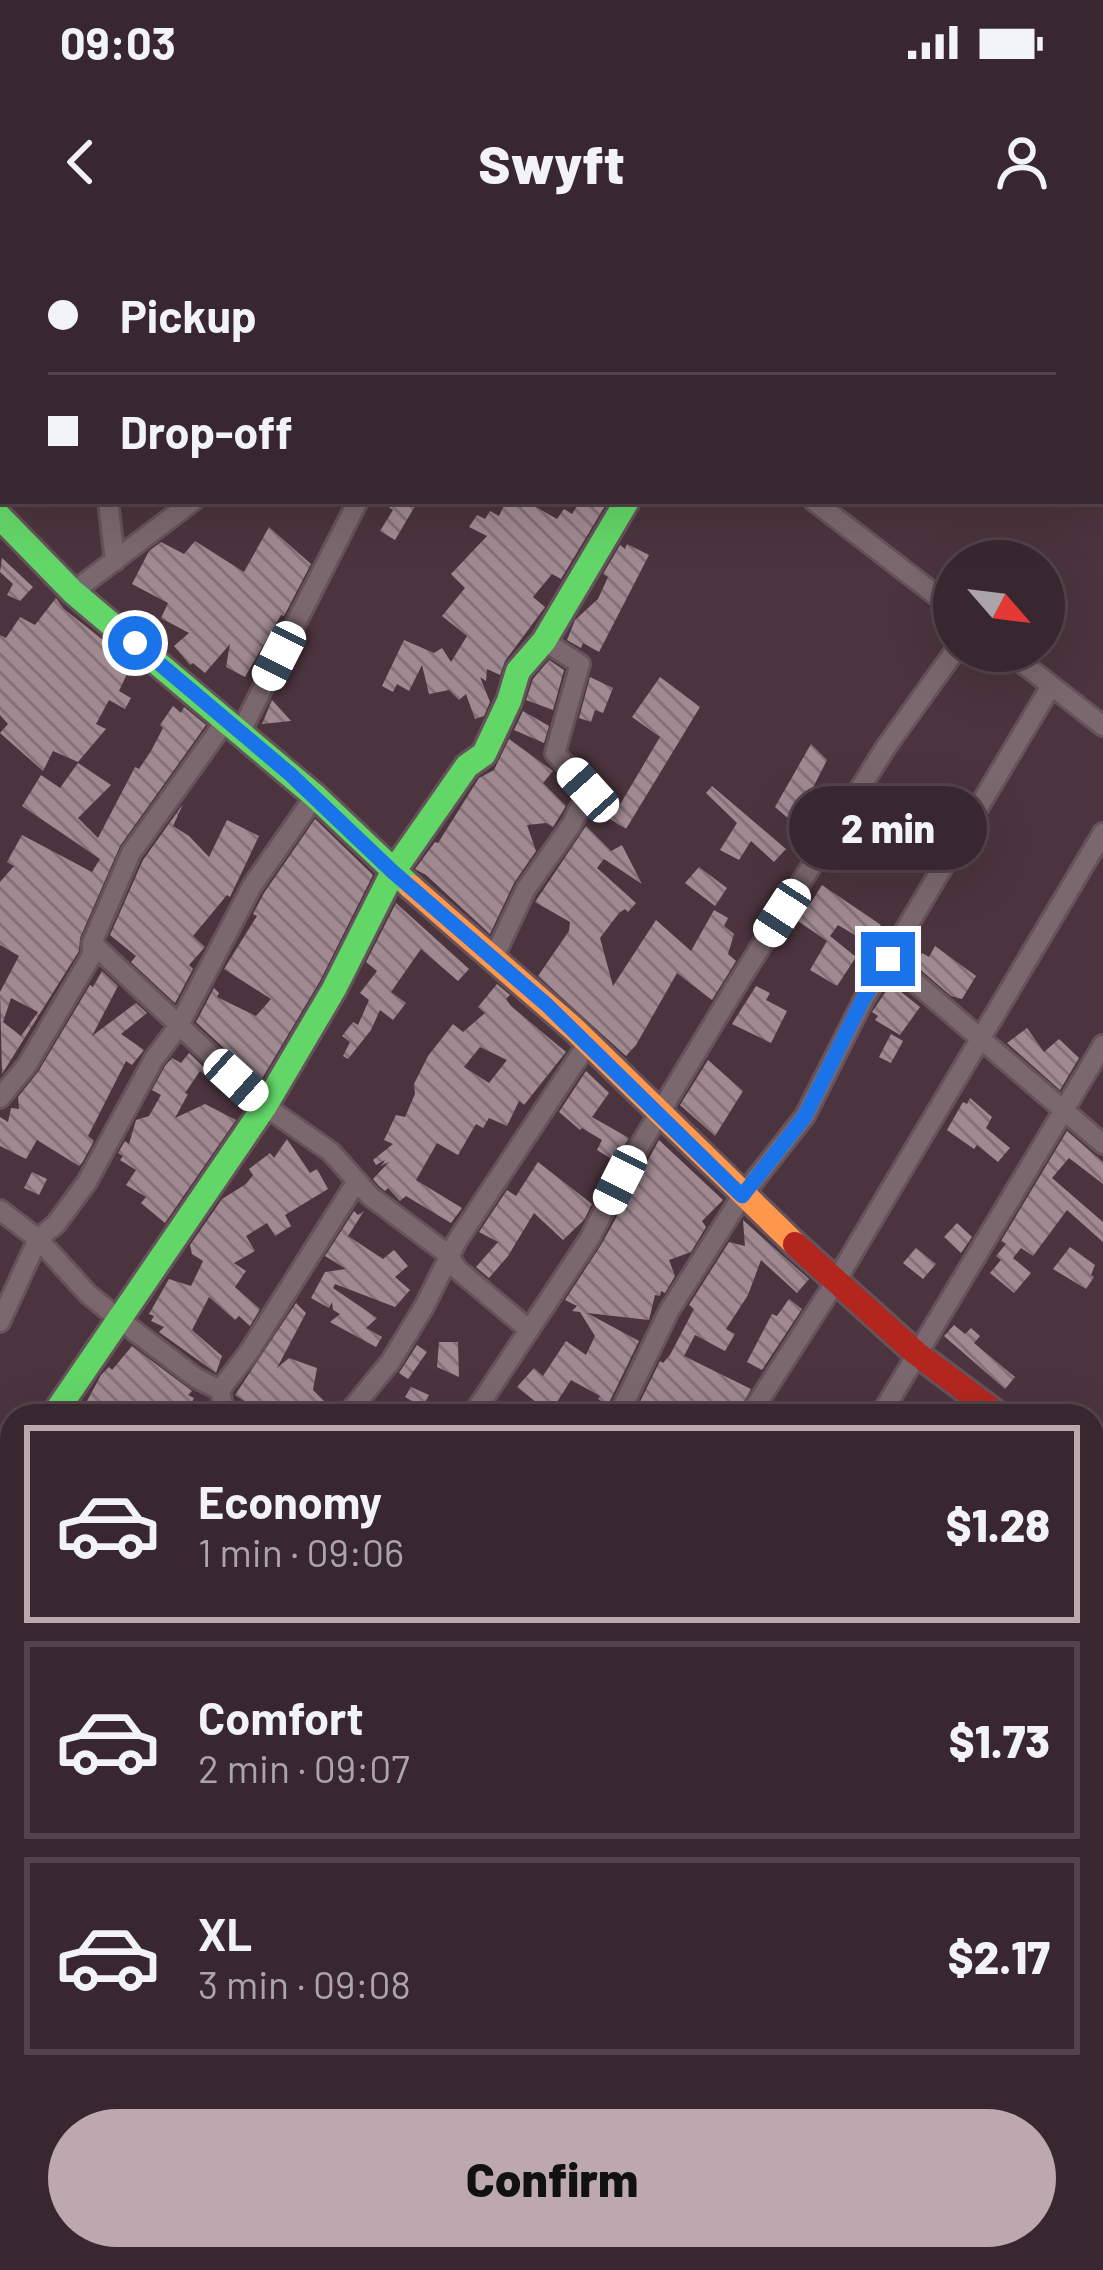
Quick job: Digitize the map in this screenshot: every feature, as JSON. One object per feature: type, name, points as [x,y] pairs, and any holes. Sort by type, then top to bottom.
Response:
[{"type":"street","points":[[108,504],[115,561]]},
{"type":"street","points":[[73,592],[189,504]]},
{"type":"street","points":[[0,1098],[27,1065],[92,955],[92,944],[131,853],[234,725],[356,504]]},
{"type":"street","points":[[61,1404],[265,1106],[334,989],[393,872],[467,766],[484,754],[518,671],[544,640],[625,504]]},
{"type":"street","points":[[818,504],[933,593]]},
{"type":"street","points":[[0,517],[73,592],[234,725],[393,872],[494,957],[836,1281],[916,1353],[984,1404]]},
{"type":"street","points":[[494,957],[526,889],[572,824],[588,790],[555,753],[580,664],[544,640]]},
{"type":"street","points":[[480,1404],[590,1238],[620,1180],[886,747],[940,672]]},
{"type":"street","points":[[1034,672],[1103,726]]},
{"type":"street","points":[[624,1404],[669,1311],[742,1196],[805,1116],[863,999],[1052,686]]},
{"type":"street","points":[[0,1322],[38,1239],[73,1204],[154,1059],[178,1028],[252,886],[315,796]]},
{"type":"street","points":[[756,1404],[836,1281],[1103,833]]},
{"type":"street","points":[[92,944],[265,1106],[331,1152],[370,1196],[449,1255],[457,1269],[527,1328]]},
{"type":"street","points":[[888,959],[1103,1144]]},
{"type":"street","points":[[355,1404],[405,1340],[449,1255],[588,1043]]},
{"type":"street","points":[[887,1404],[1103,1045]]},
{"type":"street","points":[[223,1404],[220,1390],[357,1181]]},
{"type":"street","points":[[0,1210],[38,1239],[88,1294],[196,1378],[220,1390]]},
{"type":"building","points":[[384,504],[416,504],[395,540],[380,531],[393,510]]},
{"type":"building","points":[[505,504],[538,504],[557,519],[564,509],[572,514],[578,504],[606,504],[561,579],[552,574],[533,597],[545,607],[500,675],[487,669],[486,681],[480,677],[490,702],[484,716],[475,719],[466,694],[459,700],[449,690],[429,694],[422,665],[409,691],[397,684],[393,692],[382,686],[404,640],[434,653],[442,648],[451,662],[467,636],[442,616],[465,588],[451,574],[487,536],[469,527],[477,515],[485,519],[490,511],[499,516]]},
{"type":"building","points":[[269,527],[311,564],[245,677],[226,667],[230,644],[205,673],[190,665],[174,646],[189,633],[161,618],[168,603],[132,584],[149,551],[161,542],[184,554],[195,541],[244,572]]},
{"type":"building","points":[[627,544],[649,555],[599,652],[583,643],[581,648],[567,640],[575,620],[598,599],[608,577],[603,574],[620,545],[625,549]]},
{"type":"building","points":[[2,558],[33,587],[20,601],[7,595],[13,584],[0,572]]},
{"type":"building","points":[[56,598],[132,663],[119,691],[131,698],[125,709],[109,700],[96,724],[106,729],[78,762],[53,751],[43,771],[0,733],[8,724],[0,715],[0,635],[6,638],[20,617],[35,625]]},
{"type":"building","points":[[549,660],[564,670],[553,710],[526,700],[533,679]]},
{"type":"building","points":[[590,677],[613,688],[603,713],[595,710],[591,722],[579,718]]},
{"type":"building","points":[[660,677],[700,707],[626,829],[594,809],[600,797],[618,808],[660,737],[632,717]]},
{"type":"building","points":[[272,700],[291,721],[262,724]]},
{"type":"building","points":[[173,706],[181,713],[184,707],[206,725],[120,846],[80,938],[79,951],[2,1074],[0,992],[19,956],[0,945],[0,882],[14,866],[7,862],[22,835],[92,872],[100,859],[22,806],[41,775],[60,788],[78,763],[111,785],[78,818],[98,838],[135,767],[139,769],[151,751],[163,728],[160,725]],"holes":[[[11,998],[38,1012],[21,1036],[3,1022]]]},
{"type":"building","points":[[523,711],[549,726],[544,743],[514,730]]},
{"type":"building","points":[[509,739],[553,771],[543,783],[566,806],[553,827],[527,825],[536,851],[514,883],[490,934],[415,869],[438,843],[479,778],[494,770]]},
{"type":"building","points":[[811,744],[827,760],[800,813],[796,810],[790,820],[775,807]]},
{"type":"building","points":[[712,786],[786,849],[774,862],[751,841],[739,860],[720,850],[737,823],[706,793]]},
{"type":"building","points":[[183,804],[173,826],[209,857],[227,820],[259,836],[230,897],[193,936],[205,947],[189,965],[193,969],[175,1003],[131,962],[136,956],[110,935],[143,860]]},
{"type":"building","points":[[315,819],[373,875],[320,981],[260,1082],[196,1022],[214,988],[217,997],[256,1016],[271,999],[224,969],[257,916],[253,914],[264,893]]},
{"type":"building","points":[[586,826],[611,851],[622,845],[642,884],[604,859],[597,868],[636,903],[628,912],[619,913],[600,938],[613,986],[656,920],[691,951],[714,910],[728,918],[724,926],[734,934],[728,954],[736,961],[712,1000],[677,973],[626,1056],[538,976],[569,931],[570,922],[535,902]]},
{"type":"building","points":[[699,867],[727,888],[715,906],[685,883]]},
{"type":"building","points":[[822,885],[881,925],[865,941],[838,925],[830,936],[856,957],[837,986],[810,970],[827,941],[795,919]]},
{"type":"building","points":[[396,903],[469,969],[458,981],[421,949],[391,992],[406,1003],[393,1020],[380,1010],[348,1059],[343,1056],[350,1042],[342,1036],[353,1022],[358,1025],[369,1000],[360,993],[377,971],[366,962]]},
{"type":"building","points":[[935,946],[976,976],[962,999],[951,996],[915,965],[922,953],[929,957]]},
{"type":"building","points":[[102,971],[118,986],[92,1036],[136,1003],[147,1013],[121,1034],[144,1050],[132,1065],[126,1061],[88,1136],[94,1141],[79,1166],[37,1140],[26,1159],[0,1146],[0,1117],[8,1122],[11,1108],[19,1109],[18,1097]]},
{"type":"building","points":[[497,984],[510,995],[506,999],[511,1006],[566,1052],[524,1105],[519,1101],[507,1126],[489,1118],[483,1128],[476,1124],[458,1155],[437,1143],[416,1180],[462,1208],[451,1223],[406,1196],[400,1201],[388,1188],[385,1191],[373,1179],[389,1162],[381,1166],[385,1160],[376,1165],[373,1160],[393,1144],[384,1140],[396,1115],[405,1117],[428,1056],[453,1024],[463,1032],[485,1013],[478,1007]],"holes":[[[480,1047],[507,1060],[489,1083],[464,1067]]]},
{"type":"building","points":[[891,984],[920,1007],[900,1035],[875,1020],[878,1016],[872,1012]]},
{"type":"building","points":[[756,986],[770,993],[766,1000],[787,1011],[771,1043],[732,1024]]},
{"type":"building","points":[[1027,1028],[1044,1052],[1059,1039],[1079,1058],[1060,1090],[1007,1043]]},
{"type":"building","points":[[891,1034],[903,1041],[891,1063],[879,1057]]},
{"type":"building","points":[[189,1053],[245,1106],[243,1109],[200,1071],[175,1118],[205,1104],[236,1120],[165,1223],[141,1203],[146,1197],[126,1185],[136,1170],[120,1160],[123,1156],[118,1153],[125,1141],[129,1144],[136,1120],[149,1116],[161,1095],[152,1090],[165,1066],[172,1058],[181,1063]]},
{"type":"building","points":[[708,1060],[743,1091],[715,1136],[680,1105]]},
{"type":"building","points":[[586,1071],[609,1093],[592,1117],[629,1138],[615,1161],[597,1150],[602,1140],[580,1130],[559,1112]]},
{"type":"building","points":[[970,1098],[992,1117],[986,1128],[1010,1148],[998,1162],[947,1130]]},
{"type":"building","points":[[1067,1131],[1103,1162],[1103,1184],[1069,1158],[1052,1178],[1103,1222],[1103,1242],[1067,1210],[1033,1256],[1021,1248],[1013,1258],[1031,1273],[1014,1293],[990,1273],[1001,1260],[996,1256],[1006,1244],[1001,1241]]},
{"type":"building","points":[[287,1139],[310,1173],[317,1169],[328,1189],[285,1215],[291,1226],[275,1236],[267,1223],[246,1236],[255,1251],[234,1263],[246,1271],[235,1287],[260,1309],[250,1326],[239,1316],[235,1320],[209,1297],[192,1330],[222,1356],[216,1373],[159,1332],[164,1327],[151,1321],[154,1316],[149,1314],[169,1279],[191,1286],[203,1261],[192,1254],[190,1245],[222,1199],[253,1175],[249,1169],[270,1153],[274,1158]]},
{"type":"building","points":[[659,1140],[723,1200],[702,1221],[706,1227],[691,1252],[669,1260],[675,1276],[665,1293],[655,1295],[649,1320],[587,1313],[639,1341],[608,1404],[571,1380],[556,1404],[539,1404],[517,1387],[534,1368],[543,1376],[566,1341],[586,1355],[595,1336],[580,1312],[572,1311],[577,1306],[565,1300]]},
{"type":"building","points":[[538,1162],[592,1204],[584,1220],[563,1240],[534,1213],[489,1278],[476,1267],[498,1242],[479,1232],[507,1190],[516,1196]]},
{"type":"building","points":[[32,1172],[47,1179],[39,1195],[24,1188]]},
{"type":"building","points":[[354,1211],[358,1215],[364,1211],[348,1236],[383,1259],[394,1250],[408,1266],[395,1277],[410,1290],[395,1307],[335,1284],[333,1288],[377,1318],[366,1328],[382,1337],[376,1347],[330,1322],[340,1314],[333,1310],[332,1302],[329,1308],[311,1298],[325,1272],[346,1269],[325,1256]]},
{"type":"building","points":[[743,1220],[809,1279],[797,1293],[761,1260],[748,1295],[726,1329],[735,1334],[725,1351],[695,1335],[684,1356],[751,1389],[743,1404],[639,1404],[694,1309],[689,1305],[729,1242],[745,1246]]},
{"type":"building","points":[[957,1223],[972,1237],[961,1253],[944,1237]]},
{"type":"building","points":[[1070,1247],[1095,1265],[1086,1289],[1053,1269]]},
{"type":"building","points":[[916,1248],[936,1264],[923,1279],[903,1263]]},
{"type":"building","points":[[789,1299],[802,1309],[762,1370],[747,1362],[772,1314],[777,1316]]},
{"type":"building","points":[[296,1303],[306,1313],[277,1368],[289,1358],[317,1368],[313,1390],[327,1404],[249,1404],[235,1395]]},
{"type":"building","points":[[954,1325],[965,1334],[971,1328],[980,1336],[974,1343],[1015,1377],[1005,1389],[944,1336]]},
{"type":"building","points":[[439,1342],[458,1342],[459,1377],[437,1367]]},
{"type":"building","points":[[417,1345],[427,1352],[408,1379],[399,1373]]},
{"type":"building","points":[[132,1346],[192,1391],[188,1395],[194,1398],[191,1404],[85,1404],[101,1375],[109,1367],[112,1370]]},
{"type":"building","points":[[411,1387],[429,1395],[425,1402],[429,1404],[410,1404],[405,1397]]},
{"type":"traffic: fast","points":[[61,1404],[265,1106],[334,989],[393,872],[467,766],[484,754],[518,671],[544,641],[625,504]]},
{"type":"traffic: fast","points":[[0,517],[73,592],[315,796],[411,887]]},
{"type":"traffic: slow","points":[[411,887],[574,1029],[795,1244]]},
{"type":"traffic: jam","points":[[795,1244],[916,1353],[984,1404]]},
{"type":"route","points":[[135,643],[290,774],[393,872],[574,1029],[742,1196],[805,1116],[888,959]]}]
